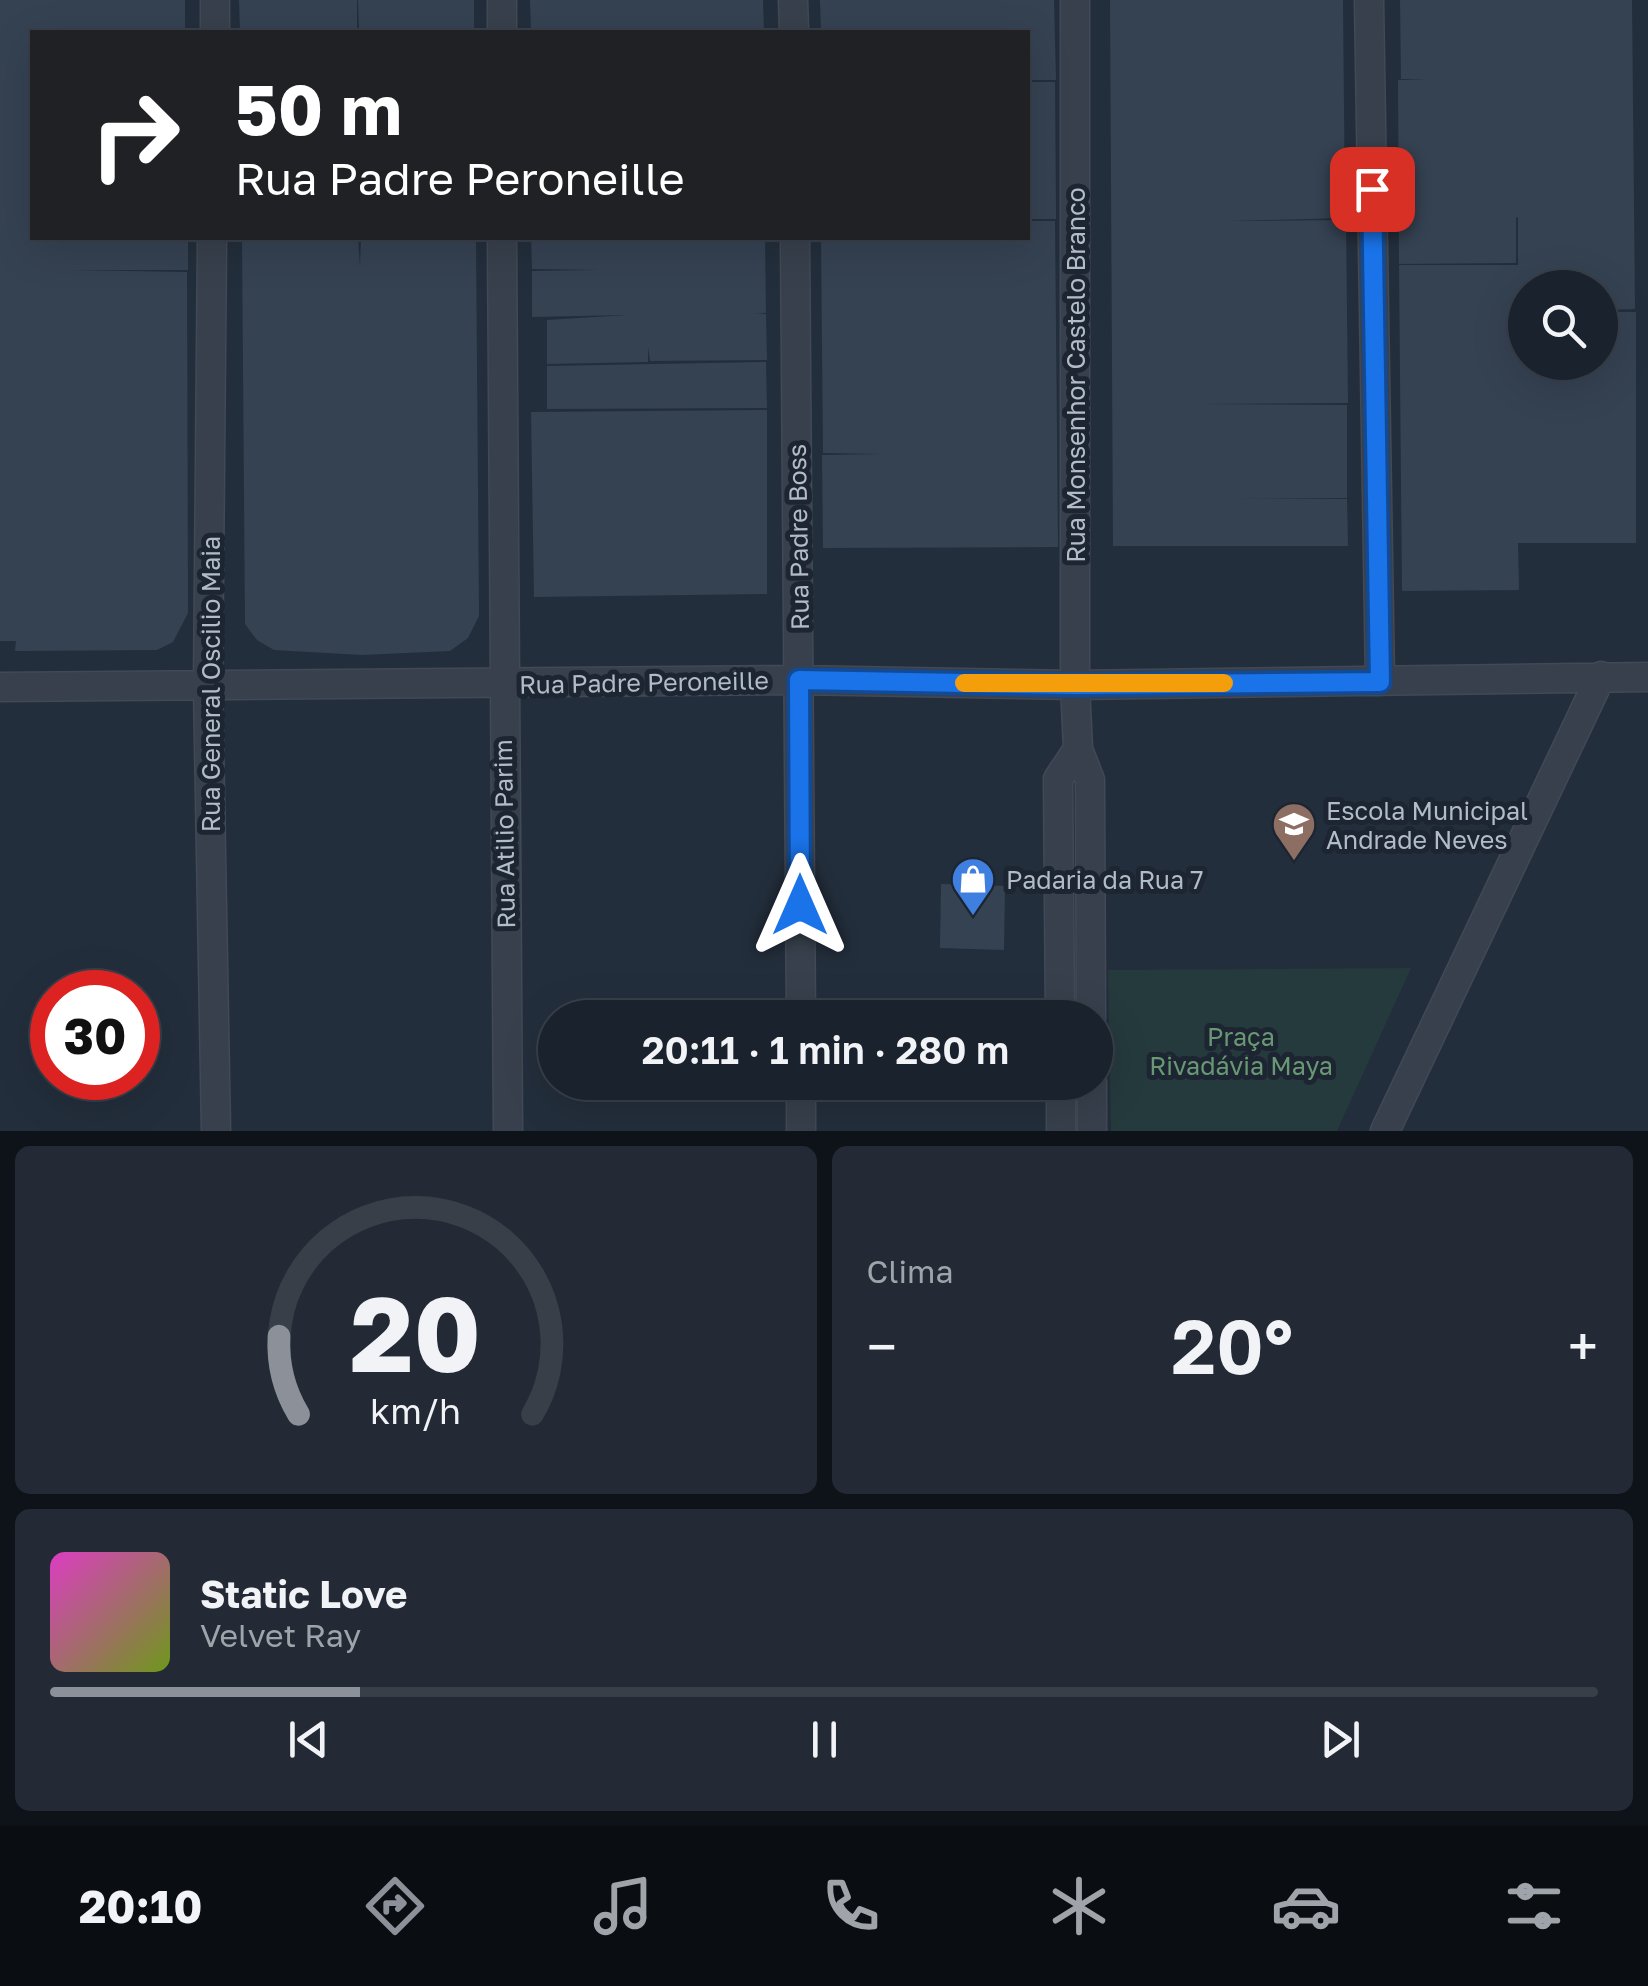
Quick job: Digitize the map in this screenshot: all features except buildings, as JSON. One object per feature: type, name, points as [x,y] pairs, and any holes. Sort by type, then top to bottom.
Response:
[{"type":"street","points":[[214,30],[215,0]]},
{"type":"street","points":[[502,0],[502,30]]},
{"type":"street","points":[[793,0],[794,30]]},
{"type":"street","name":"Rua Monsenhor Castelo Branco","points":[[1075,0],[1075,685],[1078,749],[1090,780],[1092,1000]]},
{"type":"street","points":[[1369,0],[1380,682]]},
{"type":"street","name":"Rua General Oscilio Maia","points":[[212,240],[208,686],[216,1131]]},
{"type":"street","name":"Rua Atilio Parim","points":[[502,240],[508,1131]]},
{"type":"street","name":"Rua Padre Boss","points":[[795,240],[801,1000]]},
{"type":"street","points":[[1385,1131],[1601,676]]},
{"type":"street","name":"Rua Padre Peroneille","points":[[0,687],[799,680],[1075,685],[1648,677]]},
{"type":"street","name":"Rua Monsenhor Castelo Branco","points":[[1060,1000],[1058,779],[1078,749]]},
{"type":"street","points":[[801,1100],[802,1131]]},
{"type":"street","points":[[1061,1100],[1061,1131]]},
{"type":"street","points":[[1092,1100],[1092,1131]]},
{"type":"green space","name":"Praça Rivadávia Maya","points":[[1411,968],[1337,1131],[1111,1131],[1113,1000],[1109,1000],[1108,970]]},
{"type":"slow traffic","points":[[964,683],[1224,683]]},
{"type":"place","name":"Escola Municipal Andrade Neves","points":[[1294,862]]},
{"type":"place","name":"Padaria da Rua 7","points":[[973,917]]},
{"type":"route","points":[[800,905],[799,680],[1075,685],[1380,682],[1372,189]]}]
